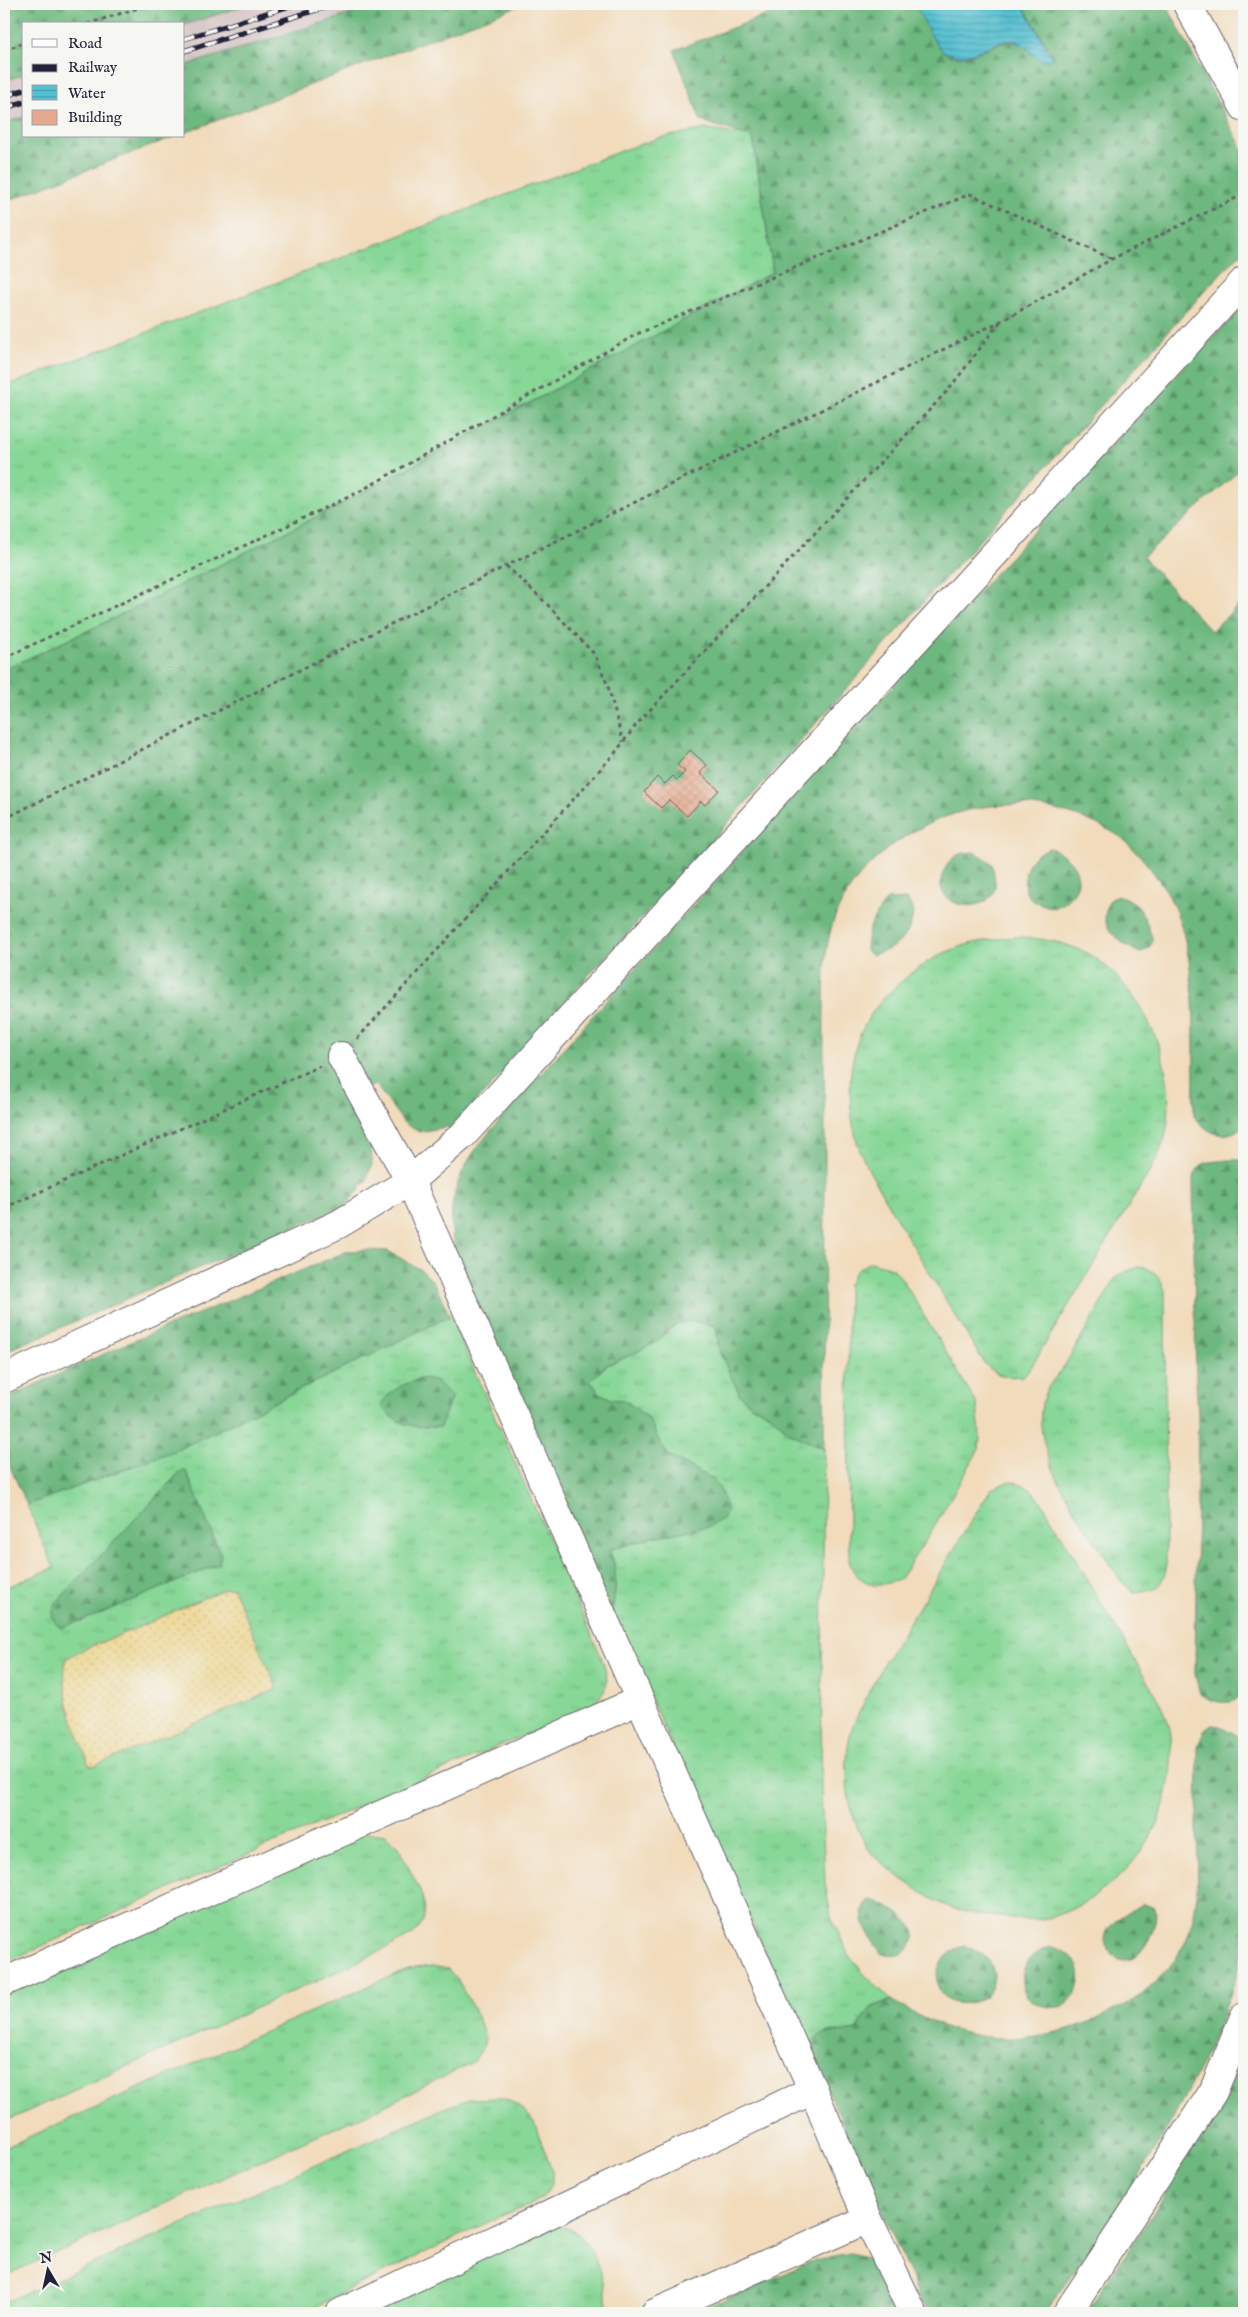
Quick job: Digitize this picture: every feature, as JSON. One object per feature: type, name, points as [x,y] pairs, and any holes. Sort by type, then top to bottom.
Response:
[{"type":"street","points":[[1187,4],[1244,107]]},
{"type":"street","points":[[4,1379],[339,1224],[410,1181],[463,1135],[1244,281]]},
{"type":"street","points":[[342,1056],[410,1181],[813,2090],[868,2219],[913,2313]]},
{"type":"street","points":[[4,1982],[640,1700]]},
{"type":"street","points":[[1067,2313],[1213,2092],[1244,2017]]},
{"type":"street","points":[[340,2313],[813,2090]]},
{"type":"street","points":[[655,2313],[868,2219]]},
{"type":"path","points":[[93,22],[151,4]]},
{"type":"path","points":[[4,50],[22,45]]},
{"type":"path","points":[[4,658],[357,492],[637,334],[970,194],[1112,259]]},
{"type":"path","points":[[4,820],[506,566],[1000,322],[1112,259],[1244,194]]},
{"type":"path","points":[[4,1208],[342,1056],[623,742],[636,725],[949,389],[1000,322]]},
{"type":"path","points":[[506,566],[545,602],[595,655],[608,686],[623,742]]},
{"type":"shaded area","points":[[250,4],[383,4],[185,66],[185,25]]},
{"type":"shaded area","points":[[22,75],[22,118],[4,123],[4,81]]},
{"type":"green space","points":[[25,4],[250,4],[185,25],[185,22],[22,22],[22,75],[4,81],[4,9],[8,10]]},
{"type":"green space","points":[[383,4],[523,4],[185,133],[185,66]]},
{"type":"green space","points":[[796,4],[915,4],[942,50],[952,56],[964,56],[1012,42],[1023,45],[1032,55],[1051,52],[1022,4],[1166,4],[1241,146],[1244,161],[1244,251],[1221,273],[886,644],[697,858],[563,1003],[510,1066],[452,1126],[419,1132],[404,1123],[376,1085],[340,1097],[354,1105],[371,1138],[372,1164],[366,1181],[343,1209],[310,1220],[4,1352],[4,670],[110,620],[334,508],[773,272],[753,137],[701,121],[674,50]]},
{"type":"green space","points":[[22,118],[22,138],[171,138],[4,202],[4,123]]},
{"type":"green space","points":[[705,129],[753,137],[773,272],[334,508],[110,620],[4,670],[4,387],[626,149],[659,138]]},
{"type":"green space","points":[[1240,310],[1244,310],[1244,466],[1143,557],[1211,631],[1244,600],[1244,1126],[1230,1134],[1217,1134],[1205,1127],[1194,1116],[1193,1003],[1187,947],[1179,921],[1165,889],[1145,862],[1123,839],[1104,827],[1062,812],[1033,806],[1004,805],[953,814],[929,823],[885,851],[867,868],[851,888],[838,910],[833,921],[826,955],[824,1020],[824,1449],[790,1433],[770,1414],[751,1405],[740,1395],[719,1351],[716,1326],[692,1321],[676,1324],[656,1342],[606,1365],[590,1381],[600,1393],[611,1399],[626,1401],[648,1418],[661,1445],[670,1457],[711,1478],[719,1486],[727,1510],[724,1518],[708,1527],[654,1537],[609,1550],[616,1581],[612,1613],[455,1254],[452,1208],[464,1168],[486,1137],[568,1043],[1185,365]]},
{"type":"green space","points":[[1050,848],[1066,857],[1072,863],[1078,877],[1074,893],[1062,904],[1053,908],[1033,901],[1025,891],[1025,876],[1028,864],[1036,855]]},
{"type":"green space","points":[[973,852],[992,864],[995,887],[990,897],[982,903],[960,904],[950,900],[943,892],[941,882],[945,869],[953,858],[959,854]]},
{"type":"green space","points":[[1116,896],[1131,901],[1145,918],[1153,941],[1149,948],[1140,953],[1118,939],[1106,923],[1105,915],[1109,901]]},
{"type":"green space","points":[[906,899],[913,908],[907,933],[896,945],[889,949],[872,955],[866,951],[869,930],[882,906],[887,900]]},
{"type":"green space","points":[[1021,937],[1061,943],[1089,954],[1116,976],[1133,996],[1157,1041],[1168,1091],[1168,1116],[1164,1141],[1151,1169],[1030,1369],[1023,1376],[1011,1377],[993,1371],[984,1363],[875,1181],[863,1158],[856,1138],[850,1099],[850,1081],[856,1048],[869,1018],[879,1003],[907,977],[936,957],[951,950],[983,941]]},
{"type":"green space","points":[[1240,1160],[1244,1165],[1244,1694],[1234,1701],[1222,1702],[1211,1700],[1200,1694],[1195,1674],[1198,1415],[1193,1180],[1198,1168],[1205,1163]]},
{"type":"green space","points":[[348,1251],[388,1251],[421,1270],[433,1281],[450,1316],[179,1449],[27,1505],[4,1453],[4,1399],[126,1344]]},
{"type":"green space","points":[[870,1262],[893,1268],[902,1279],[977,1404],[980,1436],[979,1449],[928,1537],[899,1580],[876,1586],[858,1577],[849,1560],[848,1285],[856,1270]]},
{"type":"green space","points":[[1142,1266],[1157,1275],[1165,1291],[1166,1570],[1161,1582],[1155,1588],[1133,1592],[1121,1581],[1078,1516],[1064,1491],[1052,1466],[1044,1441],[1041,1416],[1045,1393],[1063,1368],[1115,1279],[1127,1271]]},
{"type":"green space","points":[[450,1316],[601,1656],[607,1683],[603,1693],[592,1706],[230,1862],[4,1963],[4,1588],[54,1568],[27,1505],[179,1449]],"holes":[[[181,1471],[53,1619],[55,1604]],[[233,1588],[139,1627],[224,1589]]]},
{"type":"green space","points":[[692,1321],[716,1326],[719,1351],[740,1395],[751,1405],[770,1414],[790,1433],[824,1449],[821,1787],[825,1883],[831,1917],[848,1954],[865,1975],[891,2000],[871,2008],[856,2030],[844,2033],[832,2031],[808,2046],[612,1613],[615,1564],[609,1550],[654,1537],[711,1478],[670,1457],[661,1445],[648,1418],[626,1401],[611,1399],[600,1393],[590,1381],[607,1365],[656,1342],[676,1324]]},
{"type":"green space","points":[[424,1378],[438,1382],[452,1396],[440,1427],[415,1426],[399,1421],[392,1417],[381,1404],[385,1398],[400,1386]]},
{"type":"green space","points":[[181,1471],[186,1471],[221,1555],[219,1564],[97,1615],[61,1628],[58,1626],[53,1618],[55,1604]]},
{"type":"green space","points":[[1010,1481],[1029,1488],[1043,1504],[1163,1708],[1171,1734],[1169,1782],[1164,1803],[1157,1823],[1135,1860],[1120,1876],[1087,1901],[1071,1910],[1036,1920],[985,1916],[959,1910],[925,1895],[892,1871],[873,1855],[859,1832],[850,1804],[847,1775],[848,1745],[852,1728],[881,1669],[991,1489]]},
{"type":"green space","points":[[1212,1725],[1220,1726],[1244,1739],[1244,1945],[1233,1987],[1218,2028],[1202,2063],[1166,2132],[1106,2226],[1045,2313],[930,2313],[919,2298],[808,2046],[815,2039],[826,2033],[856,2030],[871,2008],[891,2000],[931,2022],[974,2035],[1003,2038],[1035,2036],[1067,2029],[1099,2018],[1128,2003],[1154,1983],[1175,1960],[1189,1933],[1193,1920],[1198,1879],[1198,1745],[1205,1729]]},
{"type":"green space","points":[[365,1832],[385,1835],[397,1845],[420,1890],[425,1907],[423,1922],[413,1934],[336,1972],[4,2122],[4,1989]]},
{"type":"green space","points":[[869,1900],[894,1910],[907,1920],[914,1930],[915,1934],[911,1944],[902,1955],[882,1954],[873,1942],[865,1927],[862,1912]]},
{"type":"green space","points":[[1144,1904],[1155,1908],[1155,1921],[1150,1936],[1137,1956],[1119,1960],[1109,1951],[1105,1943],[1106,1934],[1117,1920]]},
{"type":"green space","points":[[966,1946],[980,1953],[990,1963],[994,1977],[993,1984],[989,1992],[980,1999],[969,2003],[955,2003],[945,1998],[939,1990],[938,1969],[944,1958],[953,1950]]},
{"type":"green space","points":[[1052,1947],[1067,1953],[1072,1958],[1079,1971],[1080,1978],[1071,2000],[1065,2005],[1058,2007],[1037,2004],[1028,1997],[1023,1988],[1022,1978],[1031,1958],[1040,1951]]},
{"type":"green space","points":[[432,1966],[448,1969],[458,1981],[476,2014],[485,2037],[483,2048],[473,2062],[384,2106],[4,2276],[4,2148],[407,1969]]},
{"type":"green space","points":[[1244,2041],[1244,2313],[1085,2313],[1158,2206],[1218,2105]]},
{"type":"green space","points":[[503,2098],[520,2106],[534,2122],[552,2171],[552,2184],[544,2196],[531,2205],[503,2215],[341,2293],[305,2313],[4,2313],[4,2303],[444,2108],[469,2099]]},
{"type":"green space","points":[[554,2226],[568,2228],[579,2235],[592,2252],[601,2275],[609,2307],[606,2313],[350,2313]]},
{"type":"green space","points":[[850,2253],[869,2258],[896,2313],[693,2313],[815,2260]]},
{"type":"sand","points":[[233,1588],[276,1686],[275,1690],[94,1766],[89,1765],[67,1700],[65,1686],[66,1659],[80,1651],[224,1589]]},
{"type":"water","points":[[915,4],[1022,4],[1052,57],[1042,60],[1025,46],[1015,41],[997,43],[963,55],[945,52],[933,38]]},
{"type":"building","points":[[690,750],[707,765],[700,773],[719,790],[705,805],[701,801],[687,816],[669,800],[661,808],[644,792],[657,777],[665,784],[673,776],[677,780],[685,772],[677,765]]},
{"type":"railway","points":[[185,39],[296,4]]},
{"type":"railway","points":[[185,51],[335,4]]},
{"type":"railway","points":[[4,96],[22,91]]},
{"type":"railway","points":[[4,108],[22,103]]}]
